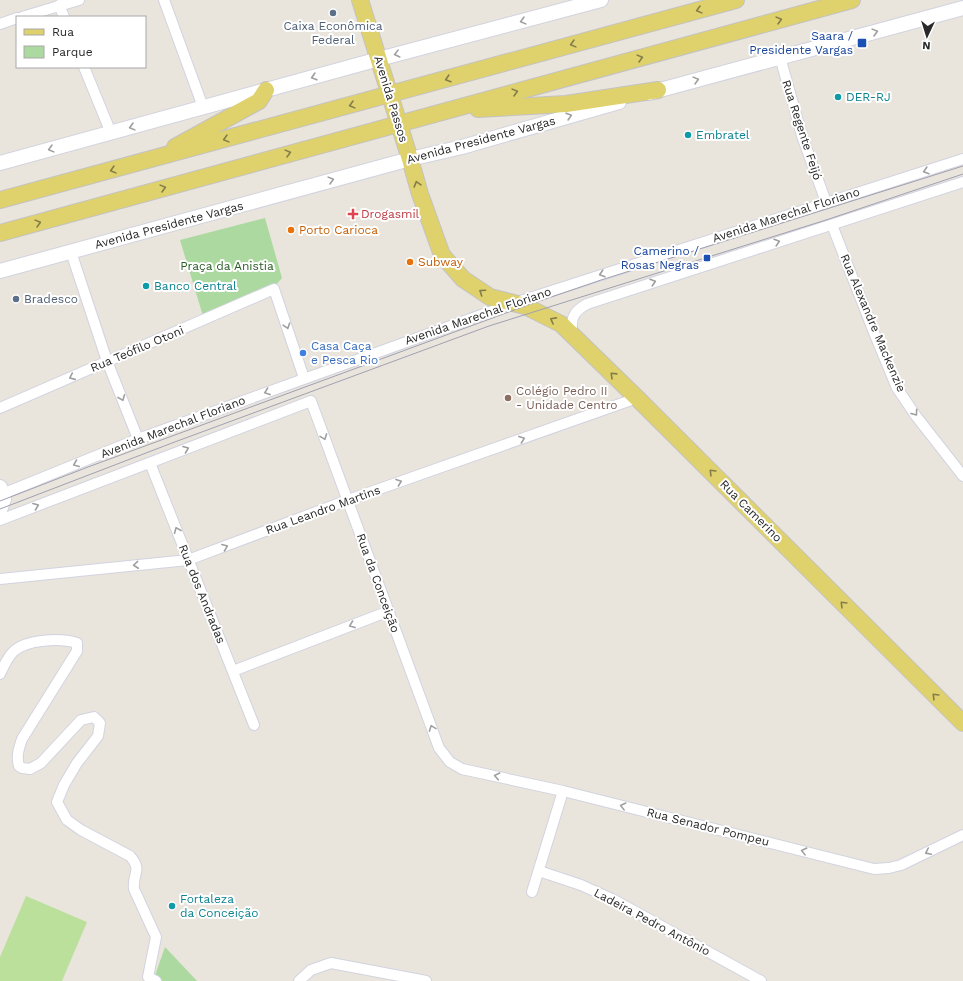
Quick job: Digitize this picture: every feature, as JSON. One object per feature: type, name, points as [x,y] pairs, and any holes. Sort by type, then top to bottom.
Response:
[{"type":"main road","name":"Avenida Passos","points":[[360,0],[420,194],[442,255],[463,279],[490,297],[532,308]]},
{"type":"main road","points":[[0,163],[601,0]]},
{"type":"main road","points":[[0,200],[736,0]]},
{"type":"main road","points":[[0,233],[852,0]]},
{"type":"main road","name":"Avenida Presidente Vargas","points":[[0,271],[410,159],[462,147],[658,90],[963,8]]},
{"type":"main road","points":[[151,160],[259,101],[266,90]]},
{"type":"main road","points":[[450,110],[516,108],[566,104],[658,90]]},
{"type":"main road","name":"Rua Camerino","points":[[532,308],[562,324],[572,336],[637,398],[963,723]]},
{"type":"street","points":[[25,16],[80,0]]},
{"type":"street","points":[[164,0],[204,107]]},
{"type":"street","points":[[59,5],[64,16]]},
{"type":"street","points":[[0,24],[16,18]]},
{"type":"street","name":"Rua Regente Feijó","points":[[780,57],[802,136],[826,202]]},
{"type":"street","points":[[84,68],[111,133]]},
{"type":"street","name":"Avenida Marechal Floriano","points":[[1,502],[138,439],[514,303],[963,159]]},
{"type":"street","name":"Avenida Marechal Floriano","points":[[572,336],[571,322],[577,309],[587,304],[963,182]]},
{"type":"street","name":"Rua Alexandre Mackenzie","points":[[832,224],[875,336],[897,388],[916,416],[963,476]]},
{"type":"street","points":[[71,252],[107,362],[138,439]]},
{"type":"street","name":"Rua Teófilo Otoni","points":[[0,408],[274,289],[304,378]]},
{"type":"street","name":"Rua Leandro Martins","points":[[0,579],[188,560],[348,500],[637,398]]},
{"type":"street","name":"Avenida Marechal Floriano","points":[[1,502],[150,462],[311,401]]},
{"type":"street","name":"Rua da Conceição","points":[[311,401],[439,748],[450,762]]},
{"type":"street","name":"Rua dos Andradas","points":[[150,462],[254,725]]},
{"type":"street","points":[[233,671],[389,611]]},
{"type":"street","points":[[0,674],[14,651],[26,644],[51,640],[67,640],[77,643],[77,651],[22,740],[18,753],[18,763],[22,768],[30,769],[41,763],[80,720],[94,718],[100,723],[98,736],[77,763],[64,785],[57,802],[67,820],[81,830],[130,856],[135,862],[137,870],[133,883],[134,889],[156,937],[150,980]]},
{"type":"street","name":"Rua Senador Pompeu","points":[[450,762],[462,769],[563,791],[874,869],[889,868],[901,865],[963,835]]},
{"type":"street","points":[[532,892],[563,791]]},
{"type":"street","name":"Ladeira Pedro Antônio","points":[[539,871],[581,885],[614,900],[761,981]]},
{"type":"street","points":[[299,981],[311,970],[332,963],[426,981]]},
{"type":"green space","name":"Praça da Anistia","points":[[265,218],[282,278],[275,286],[203,316],[180,240]]},
{"type":"green space","points":[[26,896],[87,922],[62,981],[0,981],[0,957]]},
{"type":"green space","points":[[165,947],[197,981],[153,981]]},
{"type":"tram line","points":[[0,501],[88,467],[525,306],[601,280],[963,166]]},
{"type":"tram line","points":[[0,509],[172,443],[489,326],[826,220],[963,174]]},
{"type":"place","name":"Caixa Econômica Federal","points":[[333,13]]},
{"type":"place","name":"Saara / Presidente Vargas","points":[[862,43]]},
{"type":"place","name":"DER-RJ","points":[[838,97]]},
{"type":"place","name":"Embratel","points":[[688,135]]},
{"type":"place","name":"Drogasmil","points":[[353,214]]},
{"type":"place","name":"Porto Carioca","points":[[291,230]]},
{"type":"place","name":"Camerino / Rosas Negras","points":[[707,258]]},
{"type":"place","name":"Subway","points":[[410,262]]},
{"type":"place","name":"Banco Central","points":[[146,286]]},
{"type":"place","name":"Bradesco","points":[[16,299]]},
{"type":"place","name":"Casa Caça e Pesca Rio","points":[[303,353]]},
{"type":"place","name":"Colégio Pedro II - Unidade Centro","points":[[508,398]]},
{"type":"place","name":"Fortaleza da Conceição","points":[[172,906]]}]
